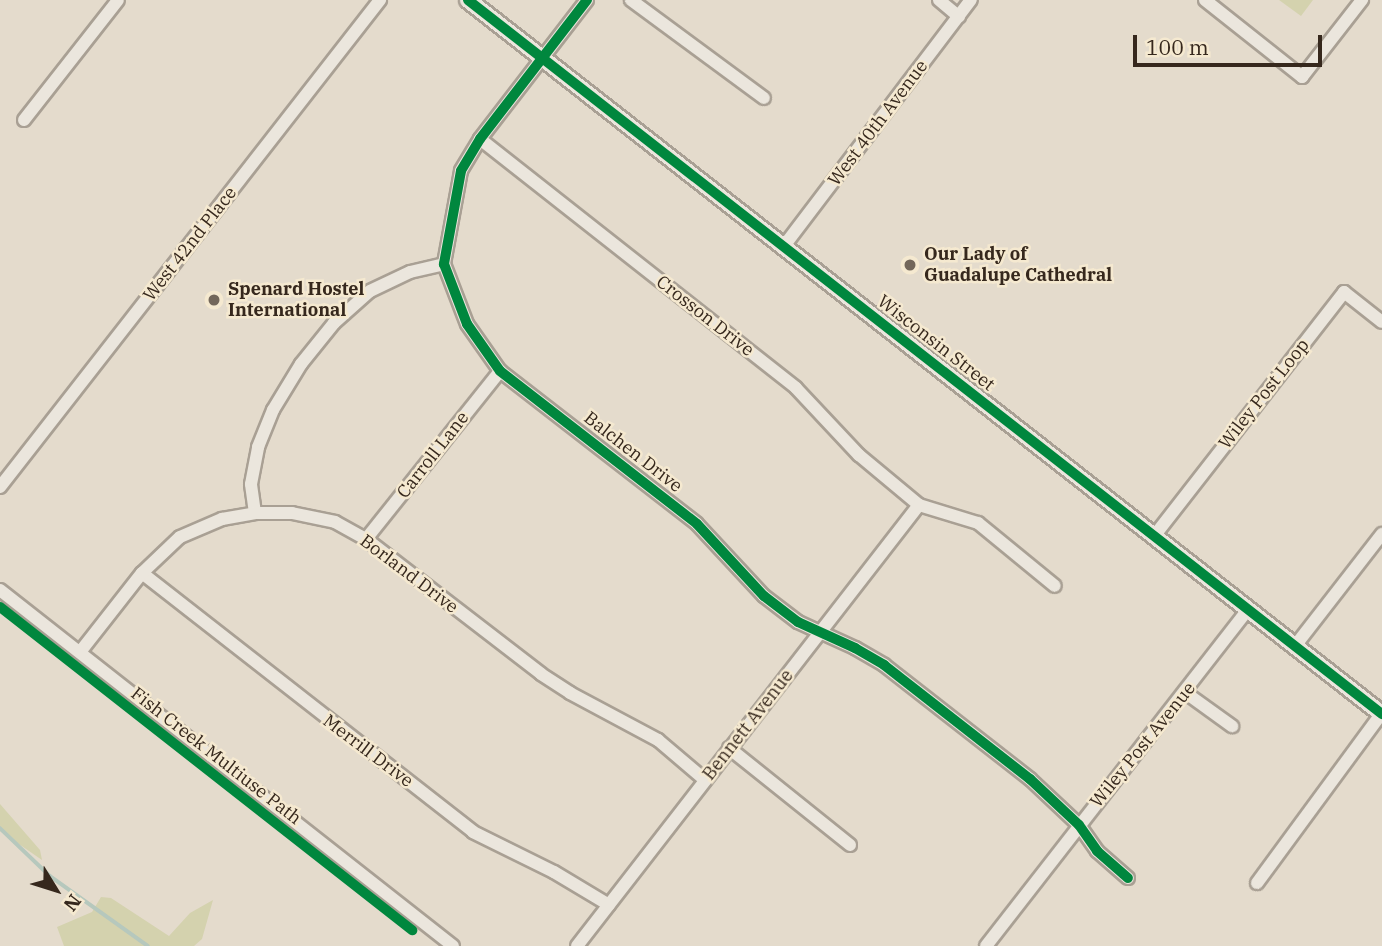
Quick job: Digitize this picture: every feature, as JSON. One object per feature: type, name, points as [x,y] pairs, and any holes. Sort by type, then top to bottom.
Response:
[{"type":"street","points":[[24,120],[118,0]]},
{"type":"street","name":"West 42nd Place","points":[[0,487],[380,0]]},
{"type":"street","name":"Wisconsin Street","points":[[468,0],[1382,713]]},
{"type":"street","points":[[255,513],[251,484],[258,447],[273,410],[301,364],[334,323],[370,291],[410,272],[444,264],[461,171],[480,139],[587,0]]},
{"type":"street","points":[[631,0],[764,98]]},
{"type":"street","points":[[939,0],[958,17]]},
{"type":"street","name":"West 40th Avenue","points":[[784,247],[971,0]]},
{"type":"street","points":[[1205,0],[1302,77],[1362,0]]},
{"type":"street","name":"Crosson Drive","points":[[480,139],[796,388],[859,455],[919,505]]},
{"type":"street","name":"Balchen Drive","points":[[444,264],[467,324],[500,371],[697,524],[764,596],[798,622],[819,634],[855,648],[884,665],[1030,779],[1079,824],[1097,850],[1128,878]]},
{"type":"street","name":"Wiley Post Loop","points":[[1155,535],[1344,292],[1382,322]]},
{"type":"street","name":"Carroll Lane","points":[[366,540],[500,371]]},
{"type":"street","points":[[919,505],[978,523],[1055,586]]},
{"type":"street","name":"Bennett Avenue","points":[[577,946],[919,505]]},
{"type":"street","name":"Borland Drive","points":[[79,652],[142,573],[180,537],[222,519],[255,513],[292,513],[335,523],[366,540],[541,674],[570,693],[658,740],[705,779]]},
{"type":"street","points":[[1295,646],[1382,534]]},
{"type":"street","name":"Merrill Drive","points":[[142,573],[473,832],[554,872],[609,905]]},
{"type":"street","points":[[0,590],[453,946]]},
{"type":"street","name":"Wiley Post Avenue","points":[[986,946],[1079,824],[1186,693],[1248,610]]},
{"type":"street","points":[[1186,693],[1232,726]]},
{"type":"street","points":[[1257,883],[1382,713]]},
{"type":"street","points":[[729,748],[850,845]]},
{"type":"shaded area","points":[[1279,0],[1313,0],[1301,16]]},
{"type":"shaded area","points":[[0,804],[40,850],[42,860],[0,831]]},
{"type":"shaded area","points":[[101,897],[111,898],[169,936],[190,913],[213,900],[202,939],[194,946],[64,946],[57,927],[92,912]]},
{"type":"waterway","points":[[0,828],[50,876],[148,946]]},
{"type":"cycle path","points":[[468,0],[1382,714]]},
{"type":"cycle path","points":[[587,0],[480,139],[461,171],[444,264],[467,324],[500,371],[697,524],[764,596],[798,622],[855,648],[884,665],[1030,779],[1079,825],[1097,851],[1128,878]]},
{"type":"cycle path","name":"Fish Creek Multiuse Path","points":[[0,607],[412,930]]},
{"type":"place","name":"Our Lady of Guadalupe Cathedral","points":[[910,265]]},
{"type":"place","name":"Spenard Hostel International","points":[[214,300]]}]
